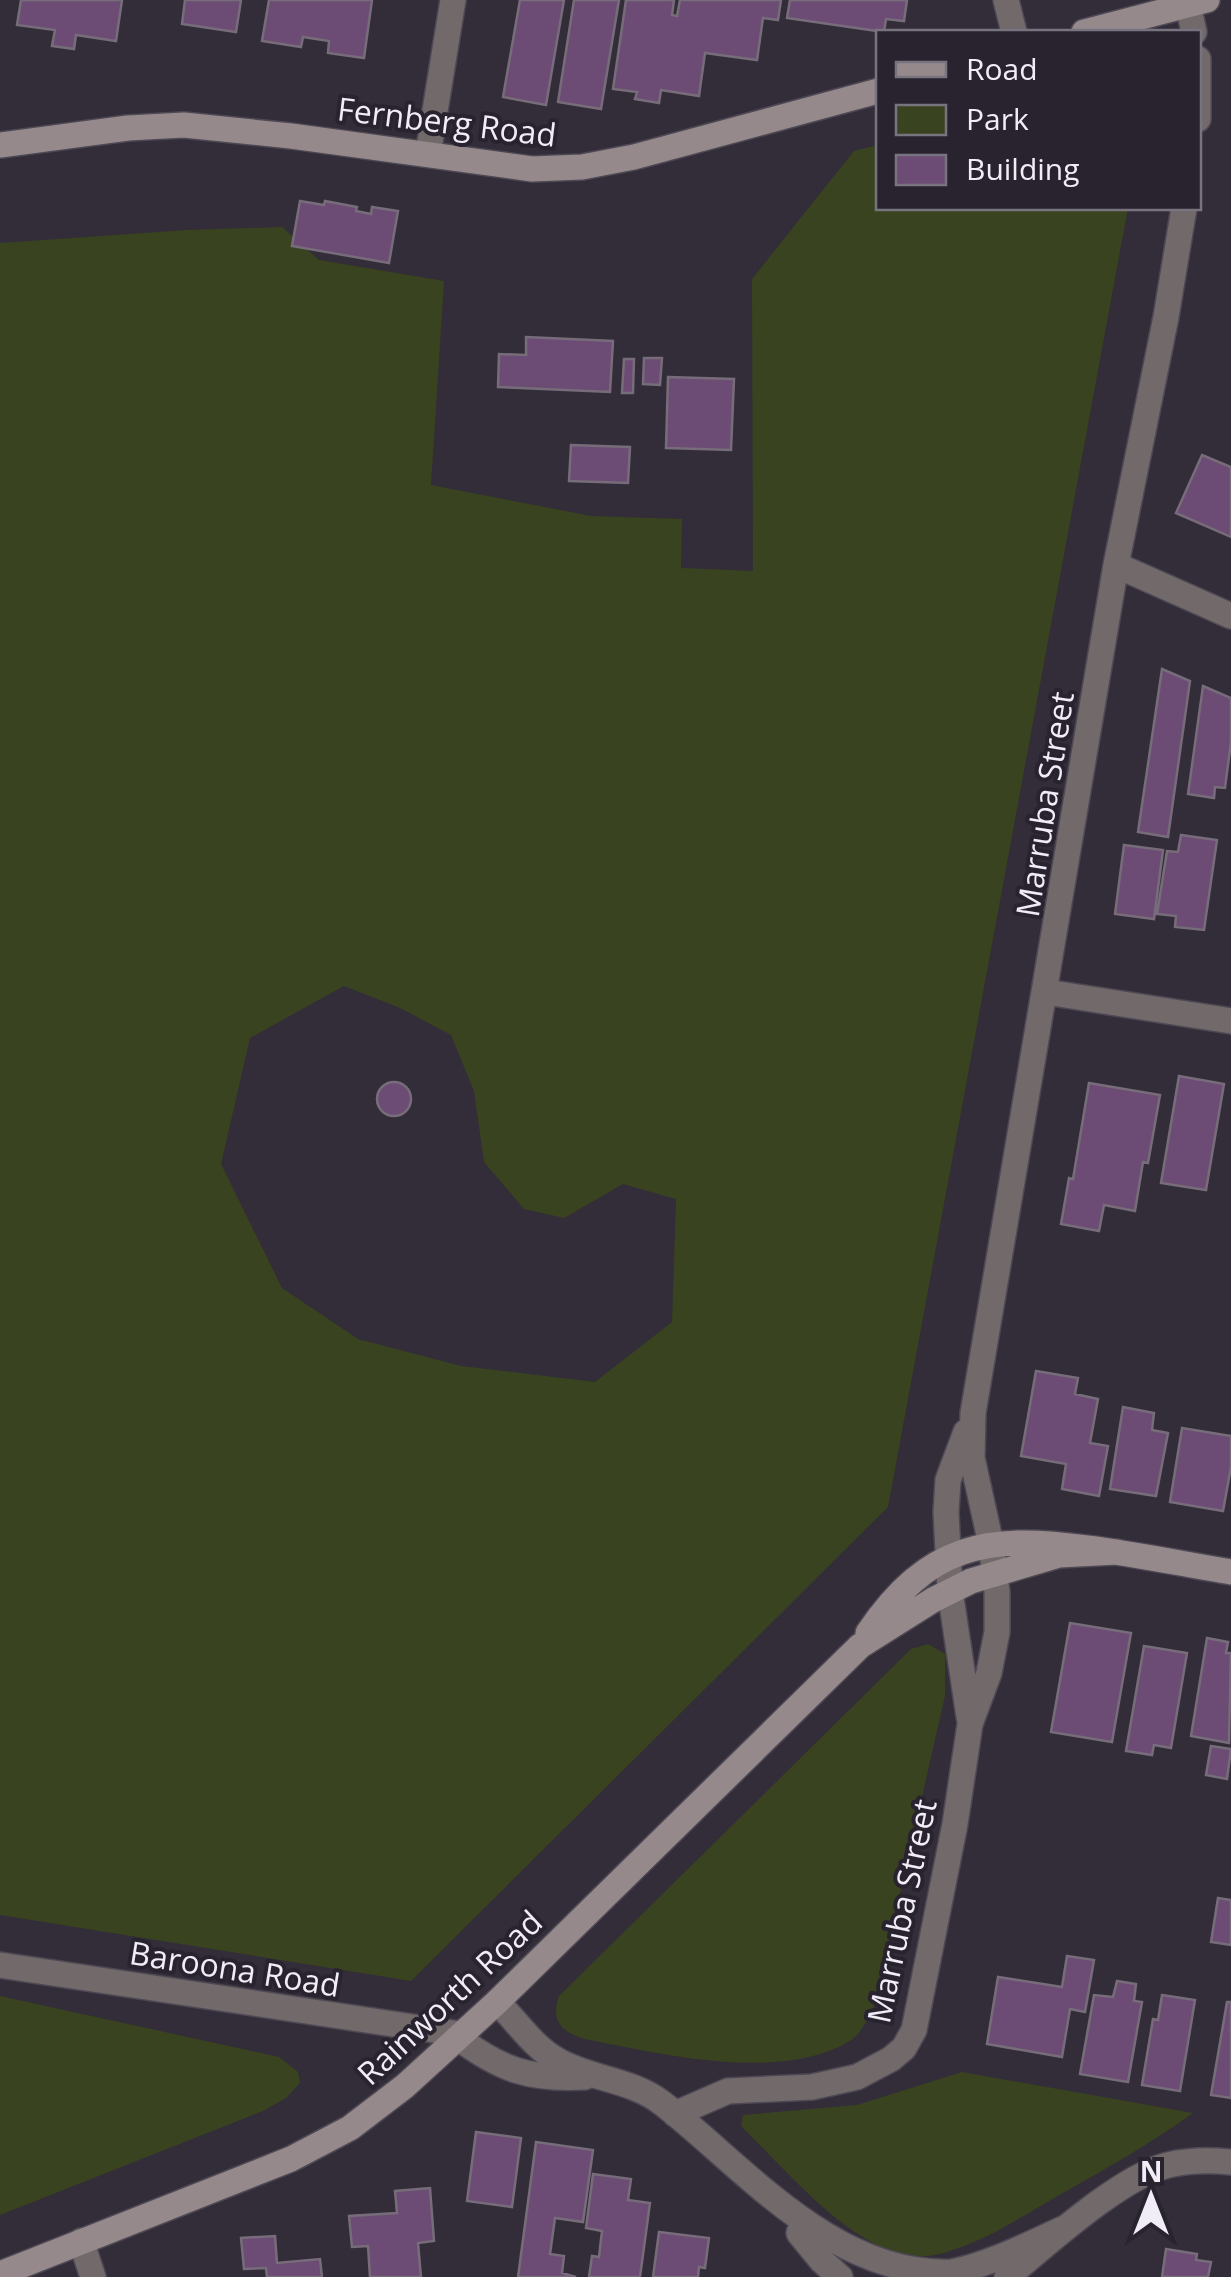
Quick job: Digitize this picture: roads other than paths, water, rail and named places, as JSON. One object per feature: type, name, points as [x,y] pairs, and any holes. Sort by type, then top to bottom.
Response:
[{"type":"street","points":[[428,154],[453,0]]},
{"type":"street","points":[[1006,0],[1014,30]]},
{"type":"street","points":[[1092,30],[1197,2],[1194,30]]},
{"type":"street","name":"Fernberg Road","points":[[0,145],[128,128],[184,125],[532,169],[582,167],[634,157],[876,92]]},
{"type":"street","name":"Marruba Street","points":[[675,2114],[728,2091],[844,2082],[882,2065],[904,2048],[914,2030],[955,1824],[970,1724],[996,1643],[995,1573],[973,1468],[973,1413],[1116,564],[1184,210]]},
{"type":"street","points":[[1116,564],[1231,616]]},
{"type":"street","points":[[1046,992],[1231,1022]]},
{"type":"street","name":"Marruba Street","points":[[970,1724],[950,1591],[948,1480],[973,1413]]},
{"type":"street","name":"Rainworth Road","points":[[0,2274],[306,2152],[372,2112],[497,2002],[860,1646],[888,1604],[906,1586],[949,1557],[991,1544],[1042,1541],[1116,1552]]},
{"type":"street","points":[[1116,1552],[1231,1572]]},
{"type":"street","name":"Rainworth Road","points":[[860,1646],[950,1591],[995,1573],[1059,1556],[1116,1552]]},
{"type":"street","name":"Baroona Road","points":[[0,1966],[458,2036],[498,2065],[518,2073],[544,2078],[604,2078]]},
{"type":"street","name":"Baroona Road","points":[[497,2002],[543,2051],[569,2066],[646,2093],[675,2114],[786,2217],[808,2246],[840,2277]]},
{"type":"street","name":"Baroona Road","points":[[1008,2277],[1066,2228],[1141,2177],[1162,2167],[1192,2161],[1231,2162]]},
{"type":"street","name":"Baroona Road","points":[[786,2217],[860,2260],[918,2276],[970,2268],[1066,2228]]},
{"type":"street","points":[[81,2242],[93,2277]]}]
